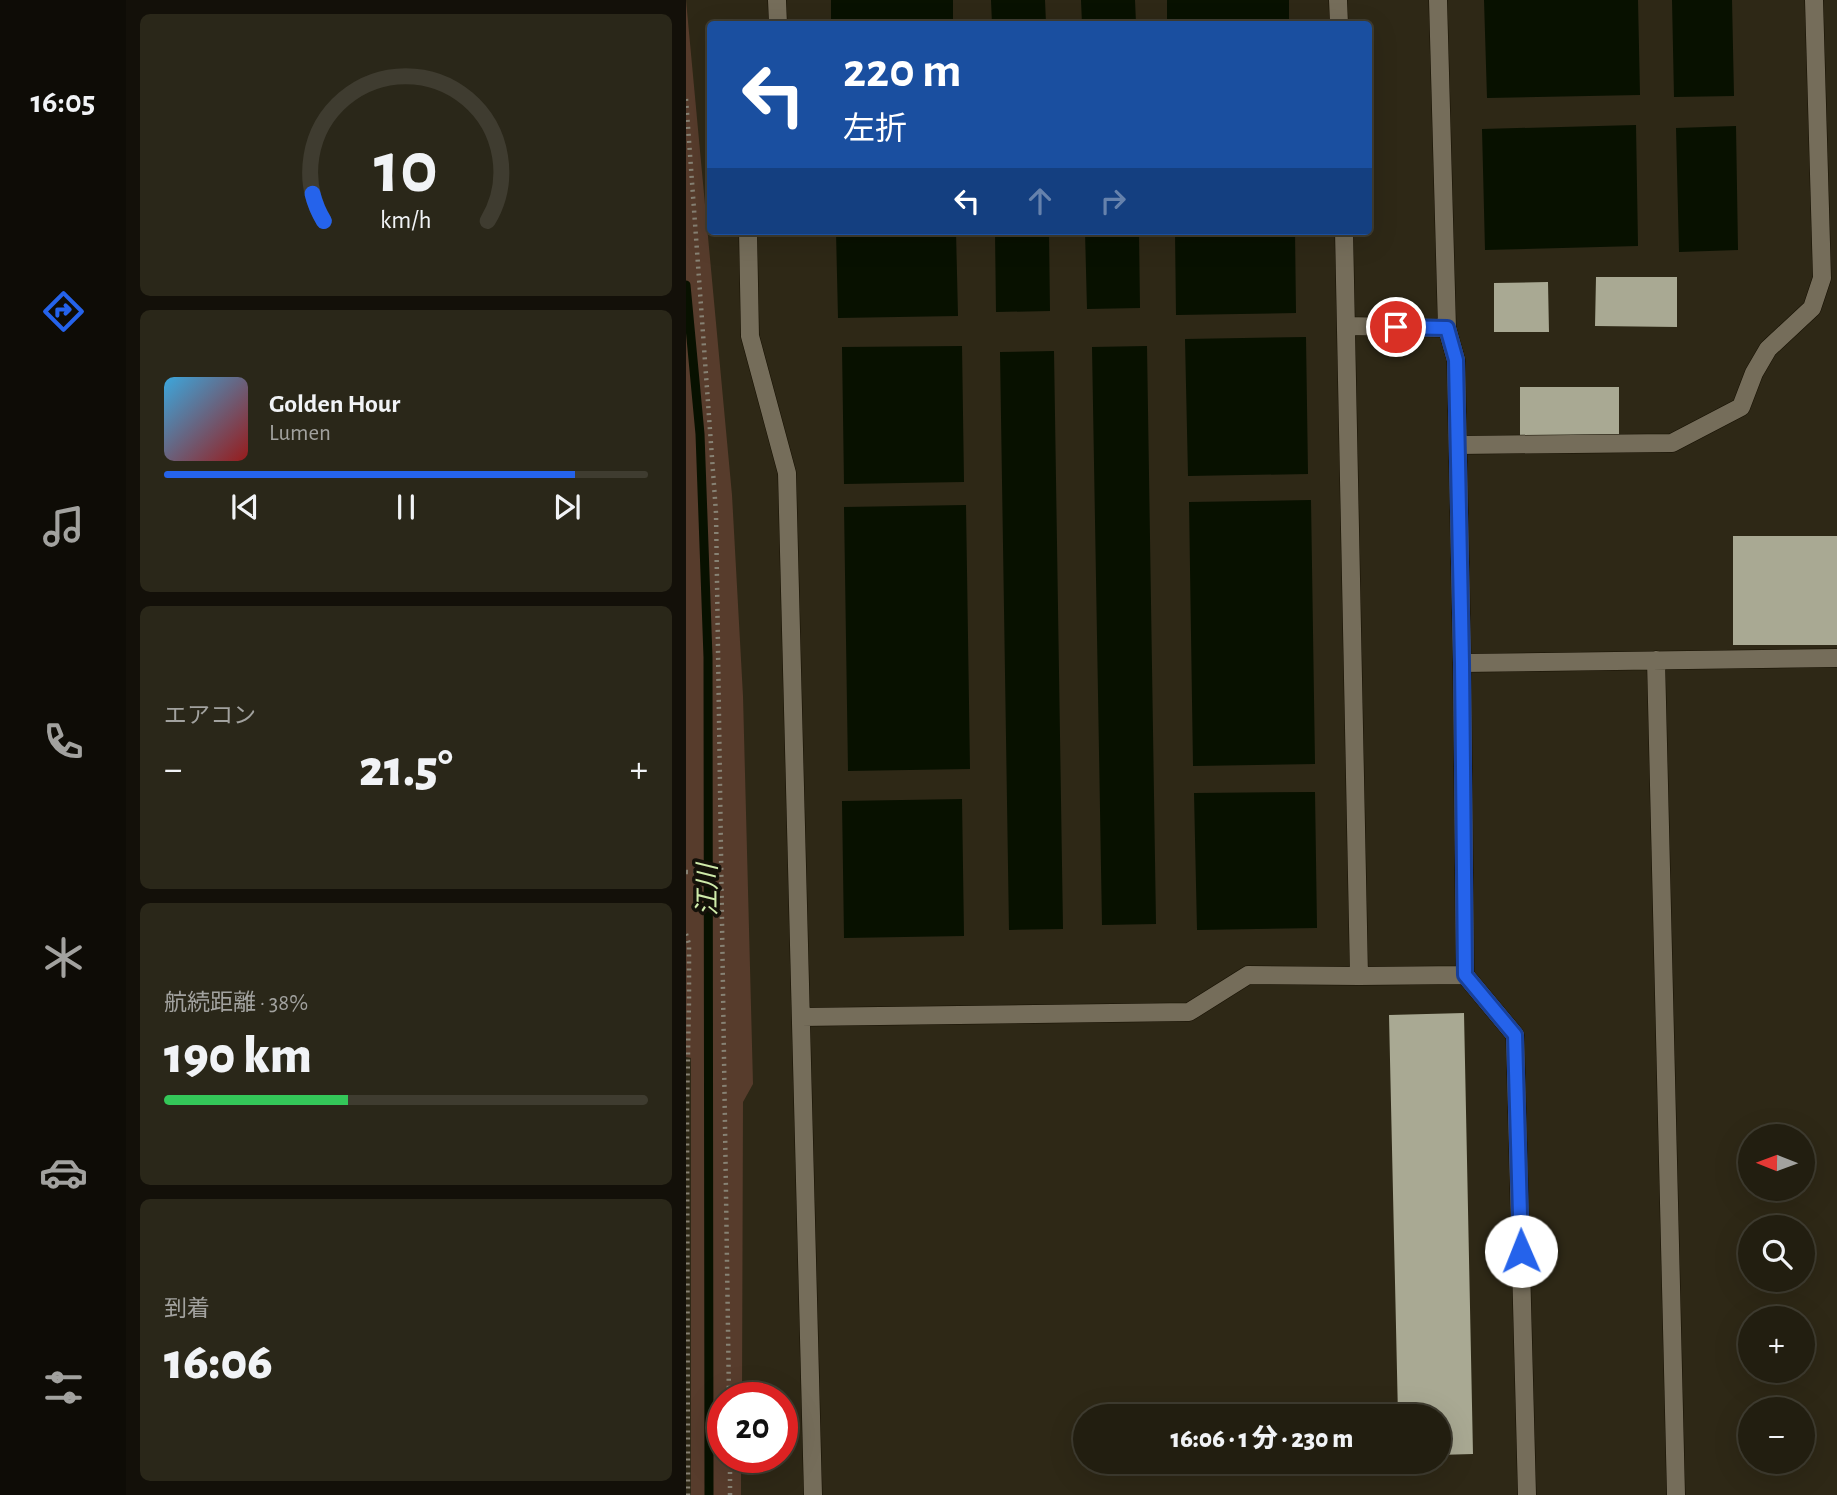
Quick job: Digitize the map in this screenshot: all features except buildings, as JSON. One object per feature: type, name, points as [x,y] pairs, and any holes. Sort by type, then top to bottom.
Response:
[{"type":"lane","points":[[777,0],[778,21]]},
{"type":"lane","points":[[1338,0],[1339,21]]},
{"type":"lane","points":[[1438,0],[1447,328],[1456,360],[1465,975],[1515,1035],[1527,1495]]},
{"type":"lane","points":[[1458,445],[1672,443],[1741,407],[1754,373],[1768,349],[1812,308],[1822,278],[1814,0]]},
{"type":"lane","points":[[748,235],[750,336],[787,473],[813,1495]]},
{"type":"lane","points":[[1343,235],[1359,976]]},
{"type":"lane","points":[[1346,327],[1447,328]]},
{"type":"lane","points":[[1462,663],[1837,658]]},
{"type":"lane","points":[[1656,660],[1676,1495]]},
{"type":"lane","points":[[801,1017],[1189,1012],[1248,975],[1465,975]]},
{"type":"path","points":[[686,99],[716,513],[719,873],[729,1382]]},
{"type":"path","points":[[688,872],[719,873]]},
{"type":"path","points":[[686,934],[689,944],[688,1495]]},
{"type":"path","points":[[730,1473],[730,1495]]},
{"type":"shaded area","points":[[686,0],[732,495],[743,696],[753,1084],[743,1102],[742,1382],[707,1382],[707,1473],[741,1473],[741,1495],[691,1495],[691,1058],[686,1057]]},
{"type":"shaded area","points":[[831,0],[953,0],[953,21],[831,21]]},
{"type":"shaded area","points":[[991,0],[1045,0],[1046,21],[992,21]]},
{"type":"shaded area","points":[[1081,0],[1135,0],[1136,21],[1082,21]]},
{"type":"shaded area","points":[[1167,0],[1289,0],[1289,21],[1167,21]]},
{"type":"shaded area","points":[[1484,0],[1638,0],[1640,95],[1487,98]]},
{"type":"shaded area","points":[[1672,0],[1732,0],[1734,96],[1674,97]]},
{"type":"shaded area","points":[[1636,125],[1638,246],[1485,250],[1482,129]]},
{"type":"shaded area","points":[[1736,126],[1738,250],[1679,252],[1676,128]]},
{"type":"shaded area","points":[[836,235],[956,235],[958,316],[838,318]]},
{"type":"shaded area","points":[[995,235],[1049,235],[1050,311],[996,312]]},
{"type":"shaded area","points":[[1085,235],[1139,235],[1140,308],[1087,309]]},
{"type":"shaded area","points":[[1175,235],[1295,235],[1296,313],[1176,315]]},
{"type":"shaded area","points":[[1306,337],[1308,474],[1188,476],[1185,339]]},
{"type":"shaded area","points":[[962,346],[964,482],[844,484],[842,347]]},
{"type":"shaded area","points":[[1147,346],[1156,924],[1102,925],[1092,347]]},
{"type":"shaded area","points":[[1054,351],[1063,929],[1009,930],[1000,352]]},
{"type":"shaded area","points":[[1311,500],[1315,764],[1193,766],[1189,502]]},
{"type":"shaded area","points":[[966,505],[970,769],[848,771],[844,507]]},
{"type":"shaded area","points":[[1315,792],[1317,928],[1197,930],[1194,793]]},
{"type":"shaded area","points":[[962,799],[964,936],[844,938],[842,801]]},
{"type":"waterway","name":"江川","points":[[686,285],[700,434],[708,657],[709,1495]]},
{"type":"route","points":[[1396,327],[1447,328],[1456,360],[1465,975],[1515,1035],[1521,1251]]}]
